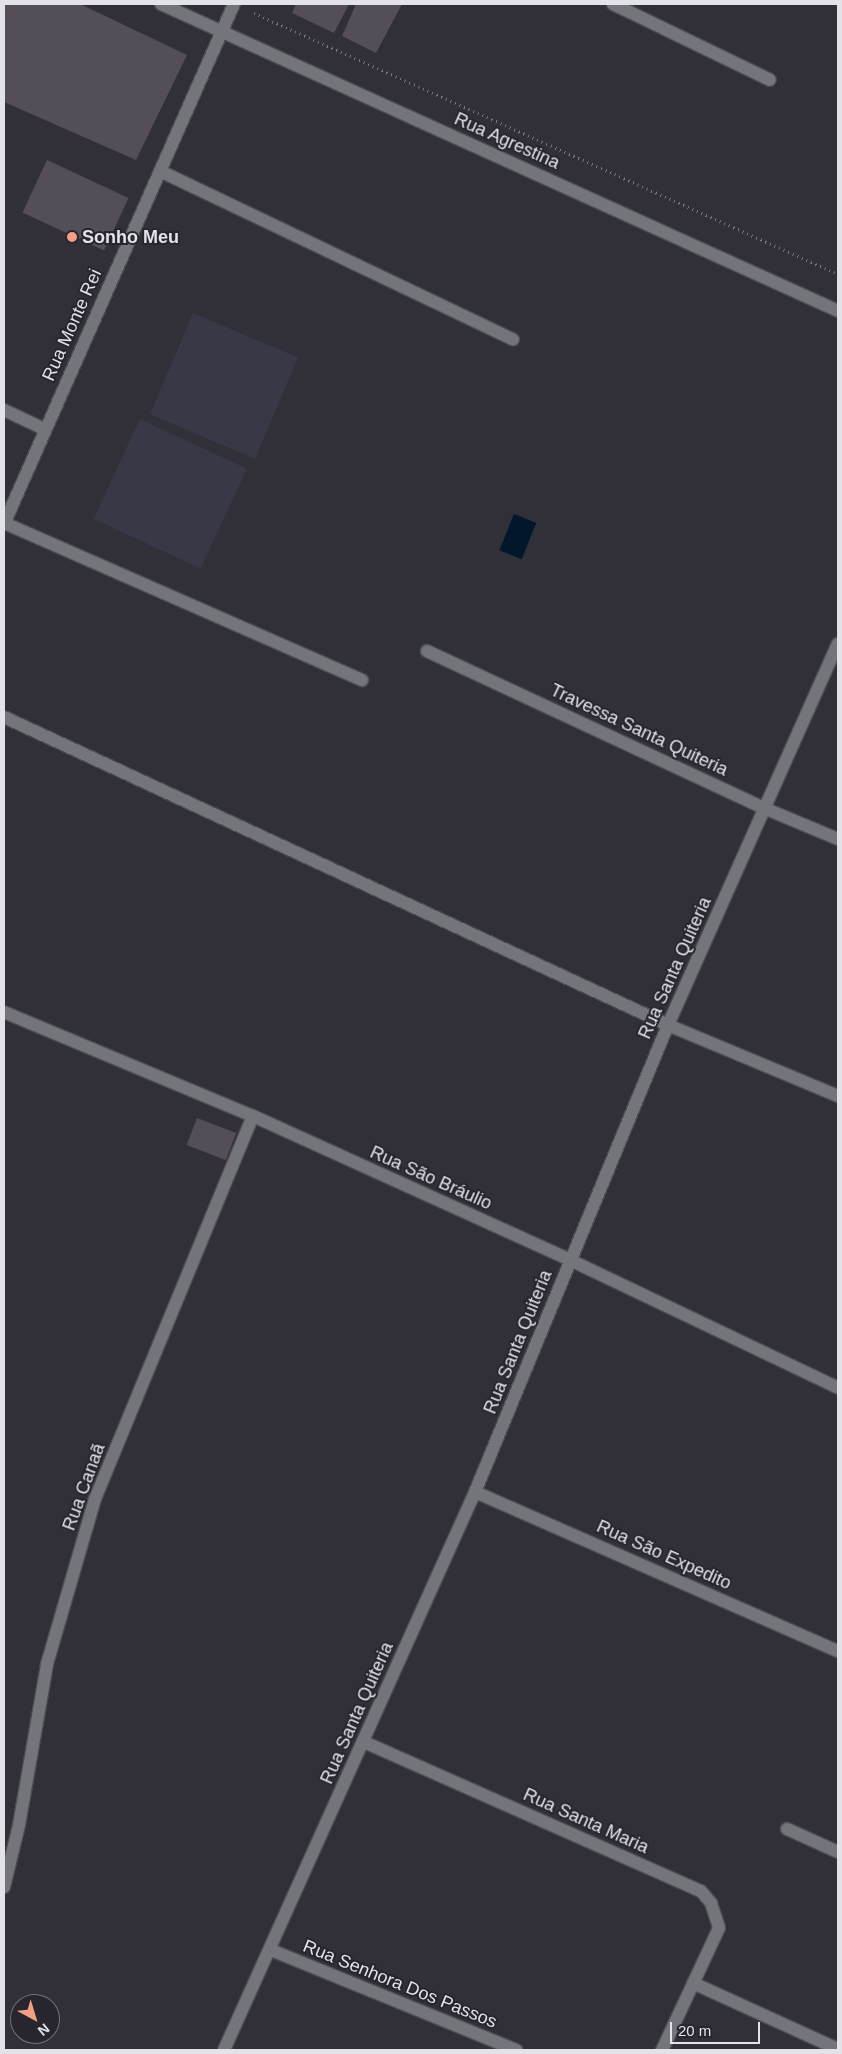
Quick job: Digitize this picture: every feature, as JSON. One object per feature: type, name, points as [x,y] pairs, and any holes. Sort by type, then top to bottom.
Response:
[{"type":"street","name":"Rua Agrestina","points":[[161,4],[838,311]]},
{"type":"street","name":"Rua Monte Rei","points":[[4,524],[44,429],[223,33],[234,4]]},
{"type":"street","points":[[613,4],[770,80]]},
{"type":"street","points":[[160,171],[513,338]]},
{"type":"street","points":[[4,410],[44,429]]},
{"type":"street","points":[[4,524],[362,680]]},
{"type":"street","name":"Rua Santa Quiteria","points":[[224,2050],[271,1950],[475,1492],[668,1025],[838,644]]},
{"type":"street","name":"Travessa Santa Quiteria","points":[[427,651],[764,808],[838,839]]},
{"type":"street","points":[[4,717],[668,1025],[838,1096]]},
{"type":"street","name":"Rua São Bráulio","points":[[4,1012],[252,1116],[570,1260],[838,1388]]},
{"type":"street","name":"Rua Canaã","points":[[4,1887],[47,1664],[95,1499],[252,1116]]},
{"type":"street","name":"Rua São Expedito","points":[[475,1492],[838,1651]]},
{"type":"street","name":"Rua Santa Maria","points":[[364,1742],[701,1892],[711,1903],[718,1928],[662,2050]]},
{"type":"street","points":[[788,1828],[838,1852]]},
{"type":"street","name":"Rua Senhora Dos Passos","points":[[271,1950],[516,2050]]},
{"type":"street","points":[[693,1983],[838,2049]]},
{"type":"path","name":"Rua Agrestina","points":[[234,4],[838,274]]},
{"type":"shaded area","points":[[193,313],[298,358],[255,459],[150,414]]},
{"type":"shaded area","points":[[140,419],[247,469],[200,569],[94,519]]},
{"type":"shaded area","points":[[514,514],[536,523],[522,559],[499,550]]},
{"type":"building","points":[[4,4],[80,4],[187,55],[136,160],[4,102]]},
{"type":"building","points":[[296,4],[349,4],[334,33],[292,13]]},
{"type":"building","points":[[356,4],[402,4],[376,53],[342,36]]},
{"type":"building","points":[[47,160],[129,198],[104,251],[22,213]]},
{"type":"building","points":[[197,1118],[236,1133],[226,1160],[187,1145]]},
{"type":"place","name":"Sonho Meu","points":[[72,237]]}]
